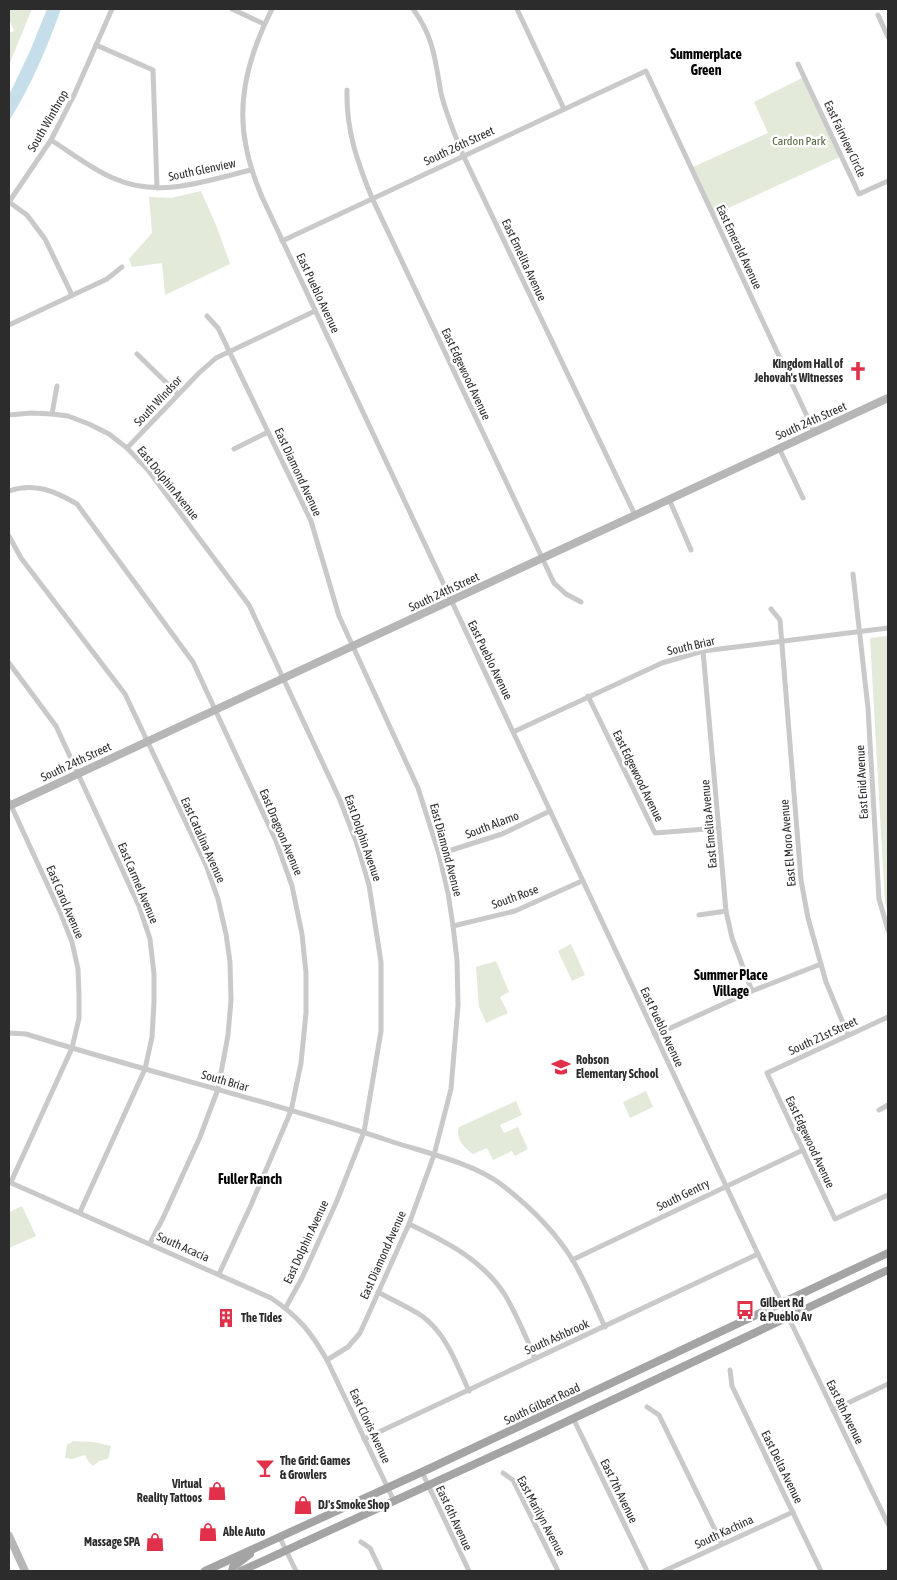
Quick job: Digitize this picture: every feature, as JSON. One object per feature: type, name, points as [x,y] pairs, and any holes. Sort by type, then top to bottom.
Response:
[{"type":"main road","name":"South Gilbert Road","points":[[208,1571],[783,1306],[888,1254]]},
{"type":"main road","points":[[241,1571],[394,1502],[888,1270]]},
{"type":"main road","points":[[232,1571],[255,1548]]},
{"type":"street","name":"South Winthrop","points":[[9,202],[51,140],[74,95],[112,9]]},
{"type":"street","points":[[232,9],[264,24]]},
{"type":"street","name":"East Pueblo Avenue","points":[[272,9],[264,24],[246,84],[243,122],[251,170],[282,241],[450,602],[783,1306]]},
{"type":"street","name":"East Emelita Avenue","points":[[413,9],[429,35],[437,62],[444,102],[463,155],[635,515]]},
{"type":"street","points":[[518,9],[564,109]]},
{"type":"street","points":[[878,15],[888,37]]},
{"type":"street","points":[[96,45],[153,70],[157,188]]},
{"type":"street","name":"East Fairview Circle","points":[[798,64],[859,194],[888,181]]},
{"type":"street","name":"South 26th Street","points":[[282,241],[646,71]]},
{"type":"street","name":"East Emerald Avenue","points":[[646,71],[814,432]]},
{"type":"street","name":"East Edgewood Avenue","points":[[347,90],[346,112],[356,159],[372,198],[554,583],[566,594],[581,602]]},
{"type":"street","name":"South Glenview","points":[[51,140],[111,178],[133,186],[172,188],[190,186],[251,170]]},
{"type":"street","points":[[9,202],[27,215],[45,239],[72,295]]},
{"type":"street","points":[[9,324],[107,278],[122,266]]},
{"type":"street","name":"South Windsor","points":[[127,448],[178,394],[216,358],[316,311]]},
{"type":"street","name":"East Diamond Avenue","points":[[207,316],[218,328],[311,520],[339,616],[418,788],[439,854],[453,926],[458,1005],[455,1048],[451,1089],[434,1155],[409,1224],[360,1333],[348,1347],[327,1360]]},
{"type":"street","points":[[137,354],[178,394]]},
{"type":"street","points":[[52,414],[57,386]]},
{"type":"street","name":"South 24th Street","points":[[9,804],[215,711],[282,678],[450,602],[778,448],[888,399]]},
{"type":"street","points":[[9,415],[31,413],[68,416],[109,434],[127,448]]},
{"type":"street","points":[[234,449],[268,432]]},
{"type":"street","name":"East Dolphin Avenue","points":[[127,448],[148,470],[249,605],[340,800],[357,844],[369,885],[381,962],[381,1031],[364,1132],[336,1203],[302,1278],[286,1308]]},
{"type":"street","points":[[778,448],[803,498]]},
{"type":"street","name":"East Dragoon Avenue","points":[[9,491],[24,486],[40,488],[58,493],[77,504],[193,662],[276,841],[292,886],[302,934],[306,973],[306,1013],[301,1063],[291,1111],[219,1274]]},
{"type":"street","points":[[668,500],[691,550]]},
{"type":"street","name":"East Catalina Avenue","points":[[9,536],[21,558],[125,694],[206,865],[218,900],[226,934],[230,962],[231,1000],[228,1035],[218,1089],[200,1137],[150,1243]]},
{"type":"street","name":"East Enid Avenue","points":[[854,574],[868,708],[879,899],[888,930]]},
{"type":"street","name":"East El Moro Avenue","points":[[771,610],[780,620],[801,880],[808,918],[826,982],[848,1035]]},
{"type":"street","name":"South Briar","points":[[513,732],[662,663],[703,651],[888,628]]},
{"type":"street","name":"East Emelita Avenue","points":[[703,651],[726,911],[732,938],[752,992]]},
{"type":"street","name":"East Carmel Avenue","points":[[9,663],[56,726],[139,906],[150,939],[154,974],[154,1002],[152,1037],[145,1069],[80,1212]]},
{"type":"street","name":"East Edgewood Avenue","points":[[588,696],[655,833],[720,828]]},
{"type":"street","name":"East Carol Avenue","points":[[9,804],[62,914],[78,969],[79,1010],[72,1048],[10,1182]]},
{"type":"street","name":"South Alamo","points":[[439,854],[502,834],[550,811]]},
{"type":"street","name":"South Rose","points":[[453,926],[515,911],[582,881]]},
{"type":"street","points":[[699,915],[726,911]]},
{"type":"street","points":[[655,1035],[821,964]]},
{"type":"street","name":"South 21st Street","points":[[767,1073],[888,1016]]},
{"type":"street","name":"South Briar","points":[[9,1033],[26,1034],[218,1089],[364,1132],[434,1155]]},
{"type":"street","name":"East Edgewood Avenue","points":[[767,1073],[835,1219],[888,1195]]},
{"type":"street","points":[[879,1110],[888,1105]]},
{"type":"street","name":"South Gentry","points":[[572,1260],[803,1150]]},
{"type":"street","points":[[434,1155],[470,1168],[500,1183],[551,1231],[572,1260],[605,1327]]},
{"type":"street","name":"South Acacia","points":[[10,1182],[271,1298],[286,1308],[308,1329],[327,1360]]},
{"type":"street","points":[[409,1224],[442,1239],[483,1270],[504,1294],[520,1324],[534,1358]]},
{"type":"street","name":"South Ashbrook","points":[[364,1439],[758,1254]]},
{"type":"street","points":[[378,1292],[423,1317],[437,1330],[450,1350],[469,1391]]},
{"type":"street","name":"East 8th Avenue","points":[[783,1306],[888,1524]]},
{"type":"street","name":"East Clovis Avenue","points":[[327,1360],[394,1502]]},
{"type":"street","name":"East Delta Avenue","points":[[730,1370],[732,1386],[821,1571]]},
{"type":"street","points":[[833,1410],[888,1384]]},
{"type":"street","points":[[648,1407],[659,1415],[722,1544]]},
{"type":"street","name":"East 7th Avenue","points":[[573,1418],[646,1571]]},
{"type":"street","name":"East 6th Avenue","points":[[422,1472],[469,1571]]},
{"type":"street","name":"East Marilyn Avenue","points":[[503,1472],[513,1480],[558,1571]]},
{"type":"street","name":"South Kachina","points":[[664,1571],[793,1512]]},
{"type":"street","points":[[9,1536],[25,1571]]},
{"type":"street","points":[[280,1538],[296,1571]]},
{"type":"street","points":[[361,1542],[370,1548],[381,1571]]},
{"type":"green space","points":[[9,9],[32,9],[9,65],[9,33],[14,31],[9,19]]},
{"type":"green space","name":"Cardon Park","points":[[804,77],[842,156],[713,215],[691,168],[768,133],[754,102]]},
{"type":"green space","points":[[201,191],[230,264],[165,295],[162,263],[132,267],[129,259],[152,233],[149,197],[171,198]]},
{"type":"green space","points":[[888,636],[888,911],[885,903],[870,638]]},
{"type":"green space","points":[[571,944],[585,975],[572,981],[558,951]]},
{"type":"green space","points":[[496,961],[509,992],[500,997],[508,1013],[486,1023],[479,1007],[476,967]]},
{"type":"green space","points":[[646,1091],[653,1107],[630,1118],[623,1102]]},
{"type":"green space","points":[[516,1101],[522,1115],[500,1125],[504,1133],[518,1127],[528,1149],[515,1156],[512,1151],[493,1160],[487,1148],[473,1154],[466,1149],[459,1139],[459,1127]]},
{"type":"green space","points":[[22,1206],[36,1236],[9,1248],[9,1212]]},
{"type":"green space","points":[[72,1441],[94,1442],[111,1446],[108,1459],[99,1461],[93,1466],[85,1455],[72,1459],[65,1458],[67,1444]]},
{"type":"water","points":[[47,9],[61,9],[38,66],[9,121],[9,95]]},
{"type":"place","name":"Kingdom Hall of Jehovah's Witnesses","points":[[858,371]]},
{"type":"place","name":"Robson Elementary School","points":[[561,1067]]},
{"type":"place","name":"Gilbert Rd & Pueblo Av","points":[[745,1310]]},
{"type":"place","name":"The Tides","points":[[226,1318]]},
{"type":"place","name":"The Grid: Games & Growlers","points":[[265,1468]]},
{"type":"place","name":"Virtual Reality Tattoos","points":[[217,1491]]},
{"type":"place","name":"DJ's Smoke Shop","points":[[303,1505]]},
{"type":"place","name":"Able Auto","points":[[208,1532]]},
{"type":"place","name":"Massage SPA","points":[[155,1542]]},
{"type":"district","name":"Summerplace Green","points":[[706,62]]},
{"type":"district","name":"Summer Place Village","points":[[731,984]]},
{"type":"district","name":"Fuller Ranch","points":[[250,1179]]}]
